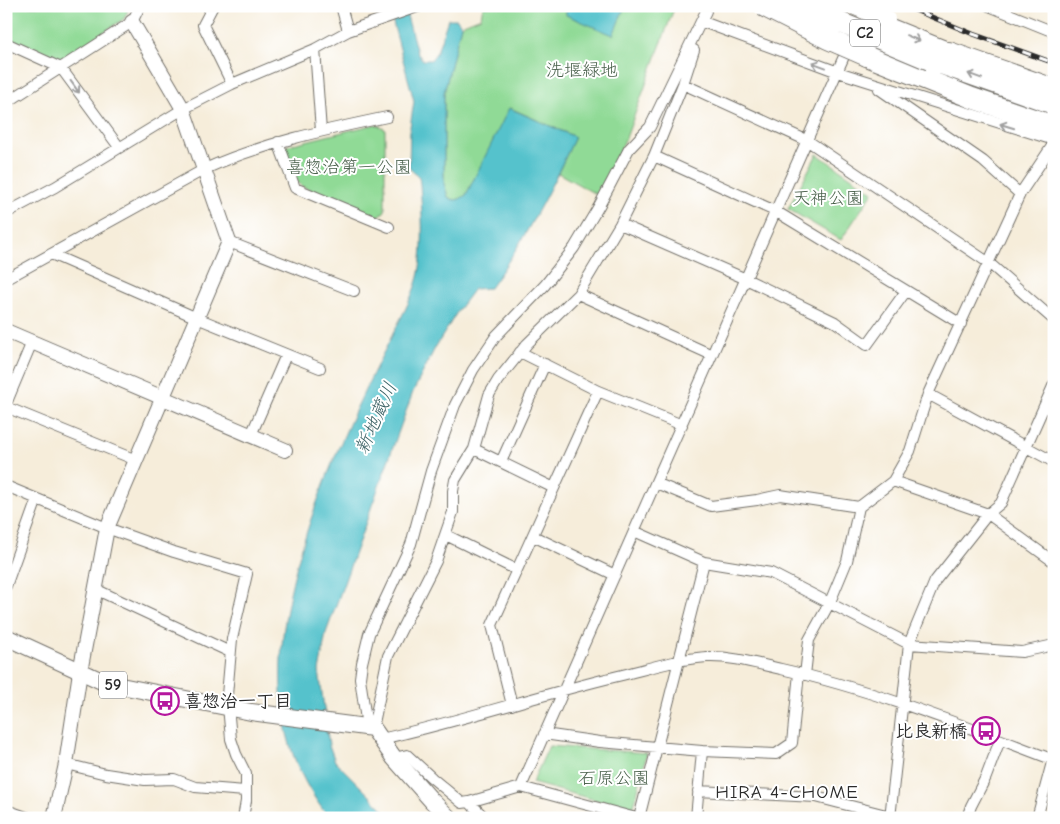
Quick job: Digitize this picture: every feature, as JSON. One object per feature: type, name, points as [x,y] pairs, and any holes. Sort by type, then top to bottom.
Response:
[{"type":"highway","points":[[763,6],[804,27],[869,52]]},
{"type":"highway","points":[[772,6],[972,98],[1054,126]]},
{"type":"highway","name":"C2","points":[[801,6],[930,60],[1054,104]]},
{"type":"highway","name":"C2","points":[[836,6],[942,50],[1054,89]]},
{"type":"highway","points":[[855,6],[886,19]]},
{"type":"main road","name":"59","points":[[6,637],[106,683],[251,712],[374,731]]},
{"type":"main road","points":[[374,731],[394,758],[449,818]]},
{"type":"street","points":[[6,103],[132,22],[140,6]]},
{"type":"street","points":[[213,6],[204,25],[232,84]]},
{"type":"street","points":[[341,6],[348,31]]},
{"type":"street","points":[[6,213],[32,200],[183,109],[232,84],[315,49],[348,31],[420,6]]},
{"type":"street","points":[[521,787],[867,6]]},
{"type":"street","points":[[990,6],[1054,32]]},
{"type":"street","points":[[374,731],[388,656],[436,561],[453,512],[455,480],[474,450],[489,395],[520,352],[578,294],[620,224],[654,156],[683,84],[707,9]]},
{"type":"street","points":[[374,731],[360,678],[369,634],[411,544],[431,471],[455,405],[473,370],[492,341],[545,286],[574,248],[629,149],[650,127],[707,9]]},
{"type":"street","points":[[54,818],[66,764],[80,672],[107,528],[229,242],[183,109],[132,22]]},
{"type":"street","points":[[544,734],[600,742],[702,751],[776,754],[792,743],[809,640],[830,602],[847,562],[859,507],[893,481],[910,451],[928,394],[1020,194],[1054,142],[838,72],[703,22]]},
{"type":"street","points":[[6,43],[61,68],[119,147]]},
{"type":"street","points":[[315,49],[321,131]]},
{"type":"street","points":[[870,82],[983,161],[1020,194]]},
{"type":"street","points":[[683,84],[808,141],[989,262],[1054,320]]},
{"type":"street","points":[[6,279],[205,169],[232,157],[278,142],[387,117]]},
{"type":"street","points":[[278,142],[295,188],[389,227]]},
{"type":"street","points":[[654,156],[776,212],[961,324]]},
{"type":"street","points":[[620,224],[835,322],[868,345],[906,291]]},
{"type":"street","points":[[229,242],[354,291]]},
{"type":"street","points":[[51,254],[197,318],[320,368]]},
{"type":"street","points":[[578,294],[712,355]]},
{"type":"street","points":[[6,331],[285,450]]},
{"type":"street","points":[[32,342],[6,406],[136,460]]},
{"type":"street","points":[[520,352],[598,391],[682,425]]},
{"type":"street","points":[[251,436],[286,355]]},
{"type":"street","points":[[501,462],[546,364]]},
{"type":"street","points":[[698,791],[816,797],[890,817],[901,703],[909,644],[935,581],[988,514],[1001,502],[1054,384]]},
{"type":"street","points":[[512,705],[492,625],[598,391]]},
{"type":"street","points":[[928,394],[1054,462]]},
{"type":"street","points":[[474,450],[554,488]]},
{"type":"street","points":[[893,481],[988,514],[1054,562]]},
{"type":"street","points":[[656,483],[711,506],[780,495],[859,507]]},
{"type":"street","points":[[6,486],[107,528],[174,552],[247,574],[230,652],[227,707],[231,739],[246,774],[246,801],[243,818]]},
{"type":"street","points":[[6,586],[10,559],[38,499]]},
{"type":"street","points":[[634,530],[704,562],[771,573],[909,644],[1022,652],[1054,645]]},
{"type":"street","points":[[446,535],[517,570]]},
{"type":"street","points":[[533,536],[615,576]]},
{"type":"street","points":[[394,758],[407,755],[462,803],[521,787],[637,818],[704,562]]},
{"type":"street","points":[[95,589],[230,652]]},
{"type":"street","points":[[374,731],[425,729],[565,689],[679,661],[708,657],[732,660],[802,674],[901,703],[1053,758],[1037,818]]},
{"type":"street","points":[[968,818],[971,806],[986,777],[1000,740]]},
{"type":"street","points":[[696,818],[702,751]]},
{"type":"street","points":[[66,764],[106,774],[145,780],[174,779],[195,787],[245,791]]},
{"type":"street","points":[[469,802],[485,818]]},
{"type":"street","points":[[6,810],[29,818]]},
{"type":"green space","points":[[6,6],[130,6],[124,19],[60,60],[6,37]]},
{"type":"green space","name":"洗堰緑地","points":[[483,6],[675,6],[626,138],[599,196],[558,173],[575,137],[510,108],[466,195],[457,200],[448,197],[444,184],[444,93],[461,25],[481,17]]},
{"type":"green space","name":"喜惣治第一公園","points":[[376,124],[385,129],[385,211],[378,217],[301,186],[296,180],[285,149],[289,145]]},
{"type":"green space","name":"天神公園","points":[[817,154],[873,192],[841,240],[788,209]]},
{"type":"green space","name":"石原公園","points":[[549,746],[647,753],[633,810],[532,783]]},
{"type":"water","points":[[566,6],[625,6],[613,35],[566,15]]},
{"type":"water","name":"新地蔵川","points":[[406,12],[417,53],[423,60],[431,60],[437,52],[448,19],[457,19],[461,25],[444,93],[444,184],[448,197],[457,200],[466,195],[509,108],[575,137],[515,252],[490,288],[474,289],[459,309],[435,348],[413,392],[326,633],[319,671],[329,745],[335,761],[392,818],[329,818],[306,783],[290,745],[281,693],[283,637],[293,579],[310,520],[332,463],[408,303],[419,272],[422,236],[420,184],[419,177],[409,168],[410,127],[414,101],[392,19]]},
{"type":"railway","points":[[905,6],[973,34],[1054,63]]},
{"type":"place","name":"喜惣治一丁目","points":[[165,701]]},
{"type":"place","name":"比良新橋","points":[[986,731]]},
{"type":"district","name":"HIRA 4-CHOME","points":[[787,792]]}]
